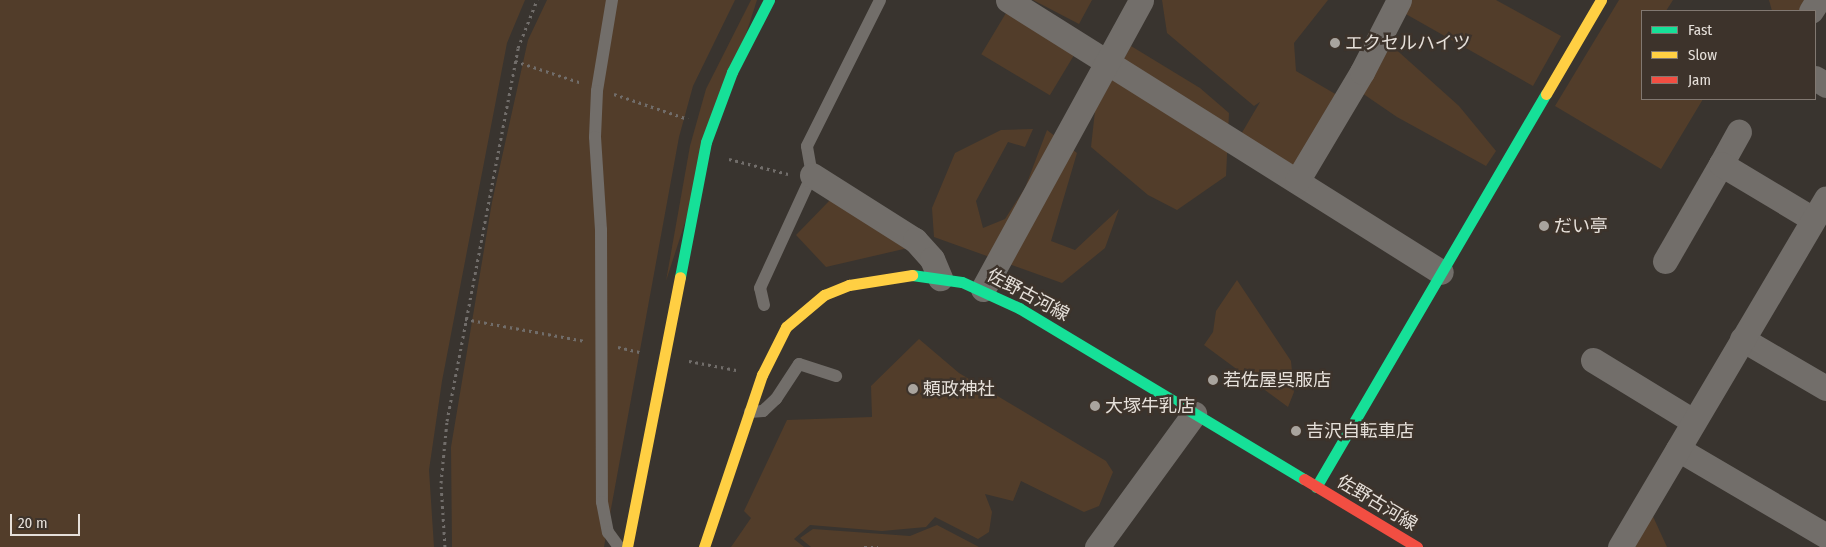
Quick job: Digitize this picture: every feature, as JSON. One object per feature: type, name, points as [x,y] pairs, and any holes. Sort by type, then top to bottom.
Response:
[{"type":"street","points":[[627,547],[706,142],[732,72],[769,0]]},
{"type":"street","points":[[1008,0],[1107,61],[1116,72],[1297,181],[1441,272]]},
{"type":"street","points":[[983,289],[1141,0]]},
{"type":"street","points":[[1297,181],[1362,72],[1399,0]]},
{"type":"street","points":[[1316,487],[1601,0]]},
{"type":"street","points":[[1665,261],[1739,132]]},
{"type":"street","points":[[1620,547],[1823,204],[1721,164]]},
{"type":"street","points":[[802,175],[915,240],[932,259],[940,278]]},
{"type":"street","name":"佐野古河線","points":[[704,547],[772,352],[802,309],[849,285],[879,278],[940,278],[983,289],[1417,547]]},
{"type":"street","points":[[1742,339],[1826,388]]},
{"type":"street","points":[[1593,360],[1693,421]]},
{"type":"street","points":[[1097,547],[1194,414]]},
{"type":"street","points":[[1678,450],[1826,536]]},
{"type":"lane","points":[[612,0],[597,91],[603,344],[602,502],[608,532],[619,547]]},
{"type":"lane","points":[[764,305],[760,288],[802,175],[807,146],[880,0]]},
{"type":"lane","points":[[750,412],[763,411],[776,399],[799,364],[836,376]]},
{"type":"path","points":[[445,547],[442,483],[446,421],[518,48],[537,0]]},
{"type":"path","points":[[722,158],[802,175]]},
{"type":"path","points":[[465,319],[647,353]]},
{"type":"path","points":[[683,360],[736,370]]},
{"type":"path","points":[[864,547],[878,547]]},
{"type":"shaded area","points":[[0,0],[525,0],[507,43],[442,381],[429,470],[434,547],[0,547]]},
{"type":"shaded area","points":[[547,0],[735,0],[693,86],[679,137],[604,547],[452,547],[451,447],[492,202],[528,40]]},
{"type":"shaded area","points":[[751,0],[757,0],[666,281],[690,146],[706,89]]},
{"type":"shaded area","points":[[1033,0],[1092,0],[1079,24]]},
{"type":"shaded area","points":[[1162,0],[1328,0],[1294,43],[1296,71],[1337,95],[1295,168],[1240,136],[1260,102],[1254,106],[1167,33]]},
{"type":"shaded area","points":[[1412,0],[1496,0],[1561,36],[1533,86],[1404,13]]},
{"type":"shaded area","points":[[1619,0],[1673,0],[1667,10],[1641,10],[1641,100],[1702,100],[1661,169],[1555,106]]},
{"type":"shaded area","points":[[1769,0],[1804,0],[1800,10],[1772,10]]},
{"type":"shaded area","points":[[1006,13],[1075,54],[1050,95],[981,54]]},
{"type":"shaded area","points":[[1391,45],[1459,106],[1496,151],[1486,166],[1397,117],[1359,91]]},
{"type":"shaded area","points":[[1131,46],[1200,88],[1229,113],[1226,176],[1177,210],[1148,195],[1091,147],[1095,111]]},
{"type":"shaded area","points":[[1033,129],[1025,147],[1008,142],[976,201],[983,228],[1005,219],[1025,188],[1047,130],[1077,153],[1051,241],[1075,250],[1119,209],[1105,248],[1062,283],[934,237],[932,208],[955,153],[1001,130]]},
{"type":"shaded area","points":[[831,199],[908,248],[826,267],[796,235]]},
{"type":"shaded area","points":[[1237,280],[1291,361],[1294,392],[1288,407],[1204,345],[1213,332],[1216,311]]},
{"type":"shaded area","points":[[919,339],[959,373],[1106,461],[1113,472],[1099,506],[1084,512],[1021,481],[1013,501],[985,494],[992,512],[989,532],[978,539],[935,517],[926,527],[882,531],[810,525],[794,539],[804,547],[731,547],[751,518],[744,511],[787,420],[872,417],[871,386]]},
{"type":"shaded area","points":[[1650,510],[1667,547],[1629,547]]},
{"type":"shaded area","points":[[937,525],[979,547],[811,547],[800,538],[813,529],[910,536]]},
{"type":"traffic: fast","points":[[680,277],[706,142],[732,72],[769,0]]},
{"type":"traffic: fast","points":[[1316,487],[1546,94]]},
{"type":"traffic: fast","points":[[912,275],[962,282],[1019,308],[1304,479]]},
{"type":"traffic: slow","points":[[1546,94],[1601,0]]},
{"type":"traffic: slow","points":[[704,547],[762,375],[786,327],[824,295],[849,285],[912,275]]},
{"type":"traffic: slow","points":[[627,547],[680,277]]},
{"type":"traffic: jam","points":[[1304,479],[1417,547]]},
{"type":"place","name":"エクセルハイツ","points":[[1335,43]]},
{"type":"place","name":"だい亭","points":[[1544,226]]},
{"type":"place","name":"若佐屋呉服店","points":[[1213,380]]},
{"type":"place","name":"頼政神社","points":[[913,389]]},
{"type":"place","name":"大塚牛乳店","points":[[1095,406]]},
{"type":"place","name":"吉沢自転車店","points":[[1296,431]]}]
